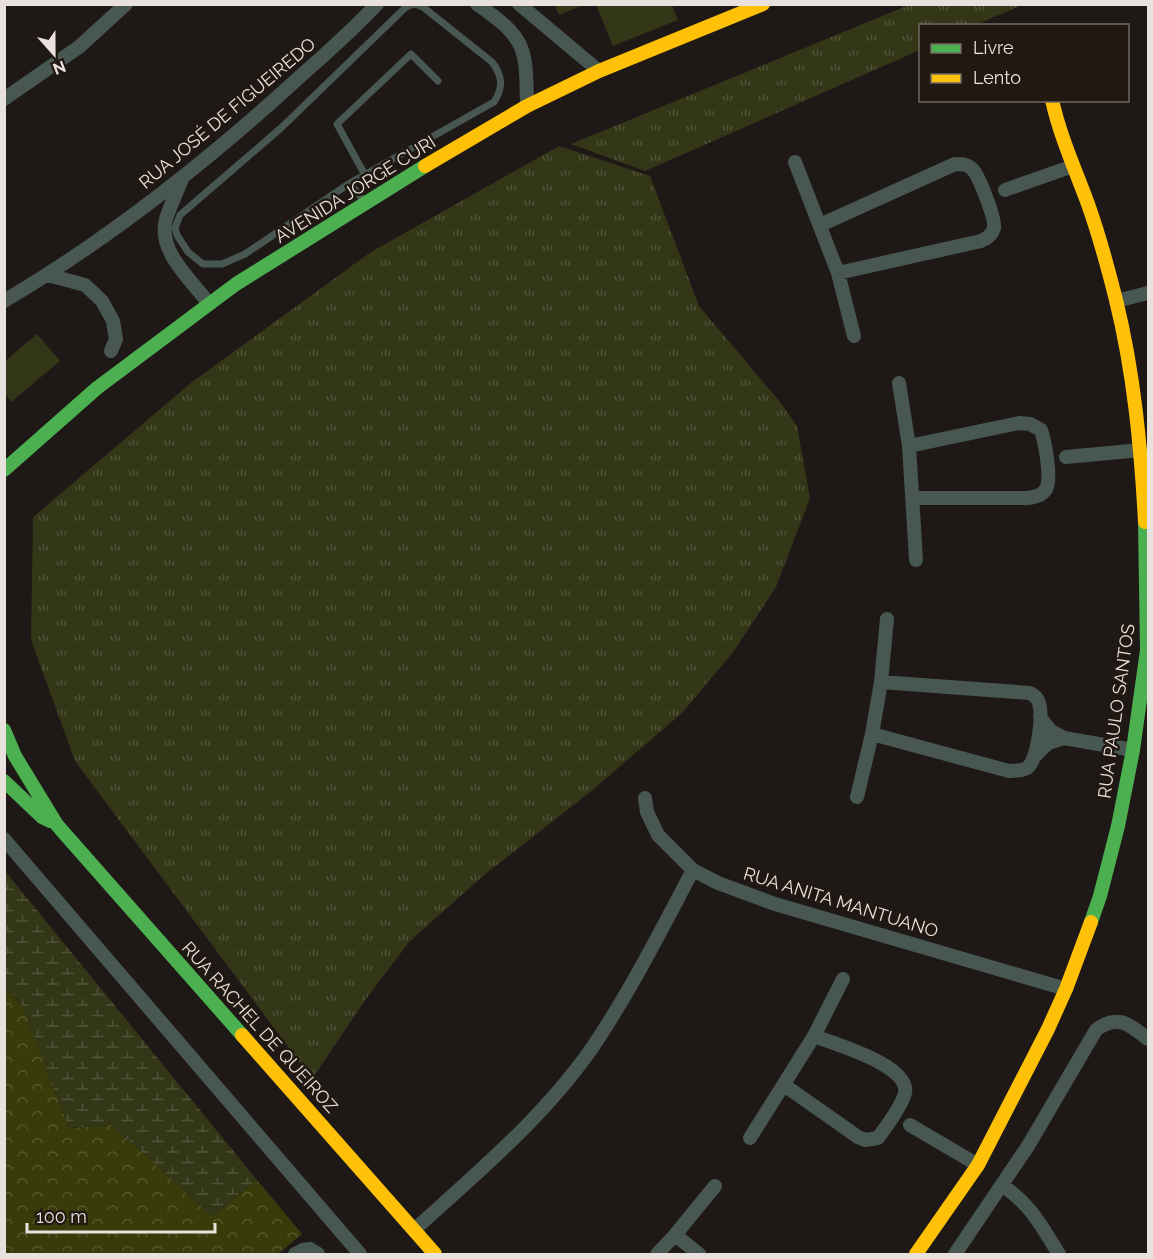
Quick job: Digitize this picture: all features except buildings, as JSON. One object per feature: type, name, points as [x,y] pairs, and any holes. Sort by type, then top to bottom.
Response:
[{"type":"street","points":[[4,99],[79,47],[126,4]]},
{"type":"street","name":"RUA JOSÉ DE FIGUEIREDO","points":[[4,301],[48,275],[182,180],[268,106],[377,4]]},
{"type":"street","points":[[477,4],[496,18],[518,40],[526,56],[527,106]]},
{"type":"street","points":[[519,4],[599,71]]},
{"type":"street","name":"AVENIDA JORGE CURI","points":[[4,470],[97,388],[209,304],[236,284],[364,203],[527,106],[599,71],[763,4]]},
{"type":"street","name":"RUA PAULO SANTOS","points":[[916,1254],[978,1165],[1066,989],[1100,896],[1118,826],[1133,750],[1148,650],[1147,523],[1141,450],[1130,377],[1116,301],[1089,207],[1057,122],[1052,102]]},
{"type":"street","points":[[795,162],[838,273],[855,336]]},
{"type":"street","points":[[820,225],[955,165],[968,166],[980,182],[994,224],[993,231],[981,242],[838,273]]},
{"type":"street","points":[[980,182],[990,189],[1005,190],[1073,166]]},
{"type":"street","points":[[182,180],[166,221],[166,238],[170,253],[209,304]]},
{"type":"street","points":[[992,216],[995,204],[1005,190]]},
{"type":"street","points":[[48,275],[85,285],[102,302],[113,321],[116,339],[111,351]]},
{"type":"street","points":[[1116,301],[1149,293]]},
{"type":"street","points":[[899,383],[909,446],[916,560]]},
{"type":"street","points":[[909,446],[1019,423],[1036,426],[1041,430],[1044,438],[1048,477],[1047,487],[1043,493],[1028,498],[913,498]]},
{"type":"street","points":[[1044,438],[1058,453],[1066,457]]},
{"type":"street","points":[[1048,477],[1054,466],[1066,457],[1141,450]]},
{"type":"street","points":[[857,797],[872,734],[881,682],[887,619]]},
{"type":"street","points":[[881,682],[1030,693],[1039,701],[1040,717],[1036,755]]},
{"type":"street","points":[[1040,717],[1051,731],[1064,738],[1133,750]]},
{"type":"street","name":"RUA RACHEL DE QUEIROZ","points":[[4,730],[15,756],[57,825],[435,1254]]},
{"type":"street","points":[[872,734],[1009,771],[1028,767],[1048,743],[1064,738]]},
{"type":"street","name":"RUA RACHEL DE QUEIROZ","points":[[4,781],[42,817],[57,825]]},
{"type":"street","name":"RUA ANITA MANTUANO","points":[[645,798],[647,812],[658,835],[693,870],[744,894],[1066,989]]},
{"type":"street","points":[[4,839],[360,1254]]},
{"type":"street","points":[[414,1230],[524,1130],[584,1058],[642,966],[693,870]]},
{"type":"street","points":[[750,1138],[814,1036],[843,979]]},
{"type":"street","points":[[955,1254],[1028,1146],[1096,1029],[1108,1022],[1126,1023],[1149,1039]]},
{"type":"street","points":[[784,1085],[858,1137],[873,1140],[885,1130],[905,1092],[904,1085],[894,1071],[874,1060],[814,1036]]},
{"type":"street","points":[[901,1101],[910,1125]]},
{"type":"street","points":[[885,1130],[899,1125],[910,1125],[978,1165]]},
{"type":"street","points":[[1002,1185],[1033,1212],[1059,1254]]},
{"type":"street","points":[[657,1254],[715,1186]]},
{"type":"street","points":[[675,1235],[699,1254]]},
{"type":"street","points":[[295,1254],[310,1249],[318,1254]]},
{"type":"lane","points":[[414,4],[423,7],[492,62],[500,77],[500,92],[494,102],[478,112],[364,176],[350,183],[245,254],[222,264],[202,264],[188,252],[177,235],[175,228],[180,215],[281,128],[406,7],[414,4]]},
{"type":"lane","points":[[364,176],[337,124],[411,54],[438,81]]},
{"type":"lane","points":[[350,183],[364,203]]},
{"type":"green space","points":[[555,5],[584,5],[559,15]]},
{"type":"green space","points":[[596,5],[672,5],[678,20],[613,46]]},
{"type":"green space","points":[[909,5],[1022,5],[977,24],[919,24],[919,50],[645,171],[571,144]]},
{"type":"green space","points":[[559,146],[650,176],[699,306],[780,402],[797,426],[810,498],[776,587],[734,651],[682,713],[589,793],[484,875],[409,942],[366,999],[312,1079],[75,761],[31,640],[33,517],[192,382],[371,252]]},
{"type":"green space","points":[[37,334],[60,361],[11,402],[5,394],[5,361]]},
{"type":"green space","points":[[5,871],[257,1180],[212,1216],[112,1125],[69,1128],[22,1005],[5,987]]},
{"type":"green space","points":[[4,987],[22,1005],[69,1128],[112,1125],[212,1216],[257,1180],[302,1234],[278,1254],[5,1254]]},
{"type":"traffic: fast","points":[[4,470],[97,388],[236,284],[425,166]]},
{"type":"traffic: fast","points":[[1091,922],[1118,826],[1133,750],[1147,650],[1145,522]]},
{"type":"traffic: fast","points":[[4,730],[15,756],[57,825],[242,1035]]},
{"type":"traffic: fast","points":[[4,781],[42,817],[50,821]]},
{"type":"traffic: slow","points":[[425,166],[527,106],[599,71],[763,4]]},
{"type":"traffic: slow","points":[[1052,102],[1063,139],[1096,228],[1122,327],[1136,411],[1145,522]]},
{"type":"traffic: slow","points":[[916,1254],[978,1165],[1048,1029],[1091,922]]},
{"type":"traffic: slow","points":[[242,1035],[435,1254]]}]
